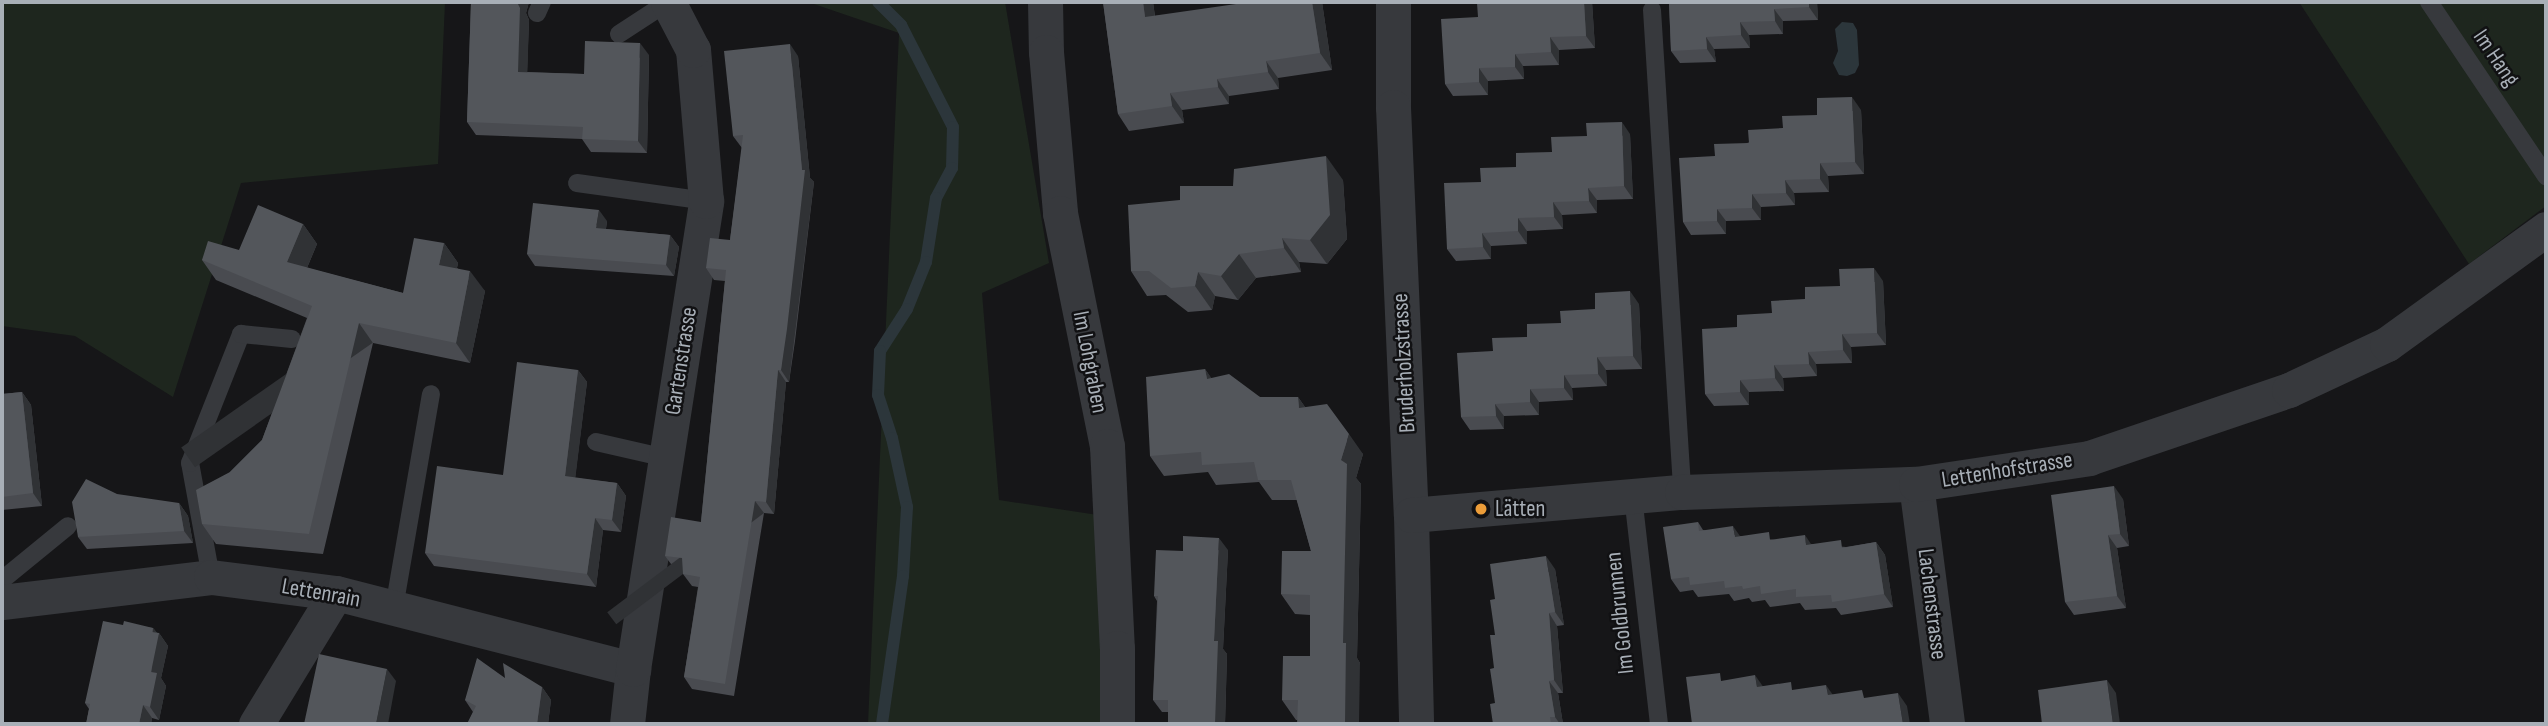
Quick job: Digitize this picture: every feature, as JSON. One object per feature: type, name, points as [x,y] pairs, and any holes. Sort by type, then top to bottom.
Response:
[{"type":"street","name":"Gartenstrasse","points":[[627,724],[633,669],[706,201],[692,50],[668,2]]},
{"type":"street","name":"Im Lohgraben","points":[[1045,2],[1060,213],[1107,446],[1118,648],[1117,724]]},
{"type":"street","name":"Bruderholzstrasse","points":[[1393,2],[1393,107],[1411,515],[1416,724]]},
{"type":"street","name":"Lettenhofstrasse","points":[[1411,515],[1682,492],[1916,484],[2089,458],[2289,390],[2387,344],[2546,229]]},
{"type":"street","name":"Lachenstrasse","points":[[1916,484],[1948,724]]},
{"type":"street","name":"Lettenrain","points":[[2,602],[211,577],[335,593],[633,669]]},
{"type":"street","points":[[256,724],[335,593]]},
{"type":"lane","points":[[619,34],[668,2]]},
{"type":"lane","name":"Im Hang","points":[[2429,2],[2546,176]]},
{"type":"lane","points":[[1652,10],[1682,492]]},
{"type":"lane","points":[[577,183],[706,201]]},
{"type":"lane","points":[[211,577],[190,463],[241,334],[292,339]]},
{"type":"lane","points":[[394,608],[431,394]]},
{"type":"lane","points":[[596,442],[666,458]]},
{"type":"lane","name":"Im Goldbrunnen","points":[[1633,496],[1659,724]]},
{"type":"lane","points":[[2,580],[68,526]]},
{"type":"shaded area","points":[[2,2],[445,2],[438,164],[241,183],[173,397],[75,336],[2,326]]},
{"type":"shaded area","points":[[808,2],[1005,2],[1049,263],[982,293],[999,500],[1111,517],[1117,724],[868,724],[899,33]]},
{"type":"shaded area","points":[[2299,2],[2546,2],[2546,206],[2469,264]]},
{"type":"shaded area","points":[[1842,22],[1853,23],[1857,30],[1859,65],[1855,73],[1847,76],[1839,75],[1833,63],[1838,51],[1835,29]]},
{"type":"building","points":[[471,2],[517,2],[520,8],[518,72],[584,74],[585,41],[640,43],[638,141],[582,139],[583,127],[467,122]]},
{"type":"building","points":[[1103,2],[1143,2],[1145,17],[1250,2],[1312,2],[1320,53],[1266,61],[1268,72],[1217,79],[1218,87],[1170,93],[1172,106],[1118,114]]},
{"type":"building","points":[[1584,2],[1586,36],[1550,37],[1551,52],[1515,54],[1515,67],[1479,68],[1479,82],[1445,84],[1441,19],[1478,17],[1477,3]]},
{"type":"building","points":[[1669,2],[1809,2],[1809,7],[1774,9],[1775,21],[1740,22],[1741,35],[1706,37],[1707,49],[1671,51]]},
{"type":"building","points":[[790,44],[802,170],[805,170],[787,329],[781,370],[778,370],[766,502],[755,501],[725,684],[684,677],[700,577],[683,574],[682,558],[665,556],[671,517],[701,522],[726,270],[706,268],[710,238],[730,240],[743,135],[733,136],[724,51]]},
{"type":"building","points":[[1852,97],[1855,162],[1820,163],[1820,179],[1785,180],[1786,193],[1752,194],[1752,208],[1717,209],[1717,221],[1683,222],[1679,158],[1715,156],[1714,144],[1749,143],[1748,130],[1783,128],[1782,116],[1817,115],[1817,98]]},
{"type":"building","points":[[1622,122],[1624,186],[1588,188],[1589,201],[1553,202],[1554,217],[1518,218],[1518,231],[1482,233],[1483,247],[1447,249],[1444,183],[1481,182],[1480,168],[1516,167],[1516,153],[1552,152],[1551,137],[1587,136],[1586,123]]},
{"type":"building","points":[[1326,156],[1330,215],[1310,240],[1282,238],[1284,248],[1239,254],[1221,276],[1198,272],[1195,286],[1171,288],[1149,271],[1131,271],[1128,205],[1180,200],[1180,186],[1233,186],[1234,169]]},
{"type":"building","points":[[533,203],[599,210],[596,228],[670,235],[666,265],[527,254]]},
{"type":"building","points":[[258,205],[303,224],[287,262],[403,293],[414,238],[444,243],[439,265],[470,271],[456,343],[359,323],[309,534],[202,524],[196,490],[230,472],[262,440],[312,306],[202,260],[208,241],[239,250]]},
{"type":"building","points":[[1874,268],[1877,333],[1842,334],[1843,350],[1808,352],[1809,364],[1774,365],[1775,378],[1740,380],[1740,392],[1705,394],[1702,329],[1737,327],[1737,315],[1772,313],[1771,301],[1805,299],[1805,287],[1840,286],[1839,269]]},
{"type":"building","points":[[1630,291],[1633,356],[1597,357],[1598,374],[1564,375],[1564,388],[1530,389],[1530,402],[1495,404],[1496,416],[1461,417],[1457,353],[1493,351],[1492,338],[1527,337],[1527,324],[1561,323],[1560,311],[1595,309],[1595,293]]},
{"type":"building","points":[[517,362],[578,370],[565,476],[617,483],[612,520],[595,518],[587,574],[425,553],[437,466],[503,475]]},
{"type":"building","points":[[1205,369],[1207,379],[1229,374],[1260,397],[1298,397],[1299,408],[1327,404],[1349,434],[1341,460],[1347,464],[1343,643],[1346,643],[1345,724],[1297,724],[1298,700],[1282,700],[1283,656],[1310,656],[1310,595],[1281,594],[1282,551],[1311,551],[1291,480],[1258,480],[1254,462],[1202,465],[1201,452],[1150,456],[1146,377]]},
{"type":"building","points":[[22,392],[33,493],[2,497],[2,394]]},
{"type":"building","points":[[86,479],[117,494],[179,503],[184,531],[78,537],[72,502]]},
{"type":"building","points":[[2114,486],[2120,534],[2108,535],[2117,596],[2065,602],[2051,495]]},
{"type":"building","points":[[1698,522],[1699,531],[1733,526],[1735,537],[1769,532],[1770,540],[1805,535],[1806,545],[1841,540],[1842,548],[1876,542],[1884,594],[1832,602],[1831,595],[1796,597],[1796,589],[1761,594],[1760,586],[1725,588],[1724,581],[1690,585],[1689,577],[1671,579],[1663,527]]},
{"type":"building","points":[[1183,536],[1219,538],[1214,641],[1218,641],[1215,724],[1168,724],[1168,700],[1153,700],[1158,596],[1154,596],[1156,550],[1183,551]]},
{"type":"building","points":[[1546,556],[1555,612],[1549,613],[1554,680],[1549,681],[1555,717],[1550,717],[1551,724],[1493,724],[1490,704],[1495,703],[1490,669],[1494,668],[1490,635],[1495,635],[1490,600],[1495,599],[1490,564]]},
{"type":"building","points":[[103,621],[123,625],[124,621],[153,628],[152,632],[159,633],[151,672],[157,673],[150,707],[143,705],[139,724],[86,724],[90,704],[85,703]]},
{"type":"building","points":[[319,654],[387,669],[376,724],[304,724]]},
{"type":"building","points":[[477,658],[505,678],[503,663],[542,687],[537,724],[467,724],[476,706],[465,700]]},
{"type":"building","points":[[1720,673],[1721,681],[1755,675],[1757,687],[1791,682],[1792,690],[1826,685],[1828,695],[1862,690],[1864,698],[1898,693],[1903,724],[1692,724],[1686,677]]},
{"type":"building","points":[[2107,680],[2113,724],[2042,724],[2038,690]]},
{"type":"waterway","points":[[878,2],[901,25],[953,127],[952,168],[936,198],[926,262],[907,309],[880,351],[878,395],[892,438],[907,507],[903,576],[882,724]]},
{"type":"place","name":"Lätten","points":[[1481,509]]}]
